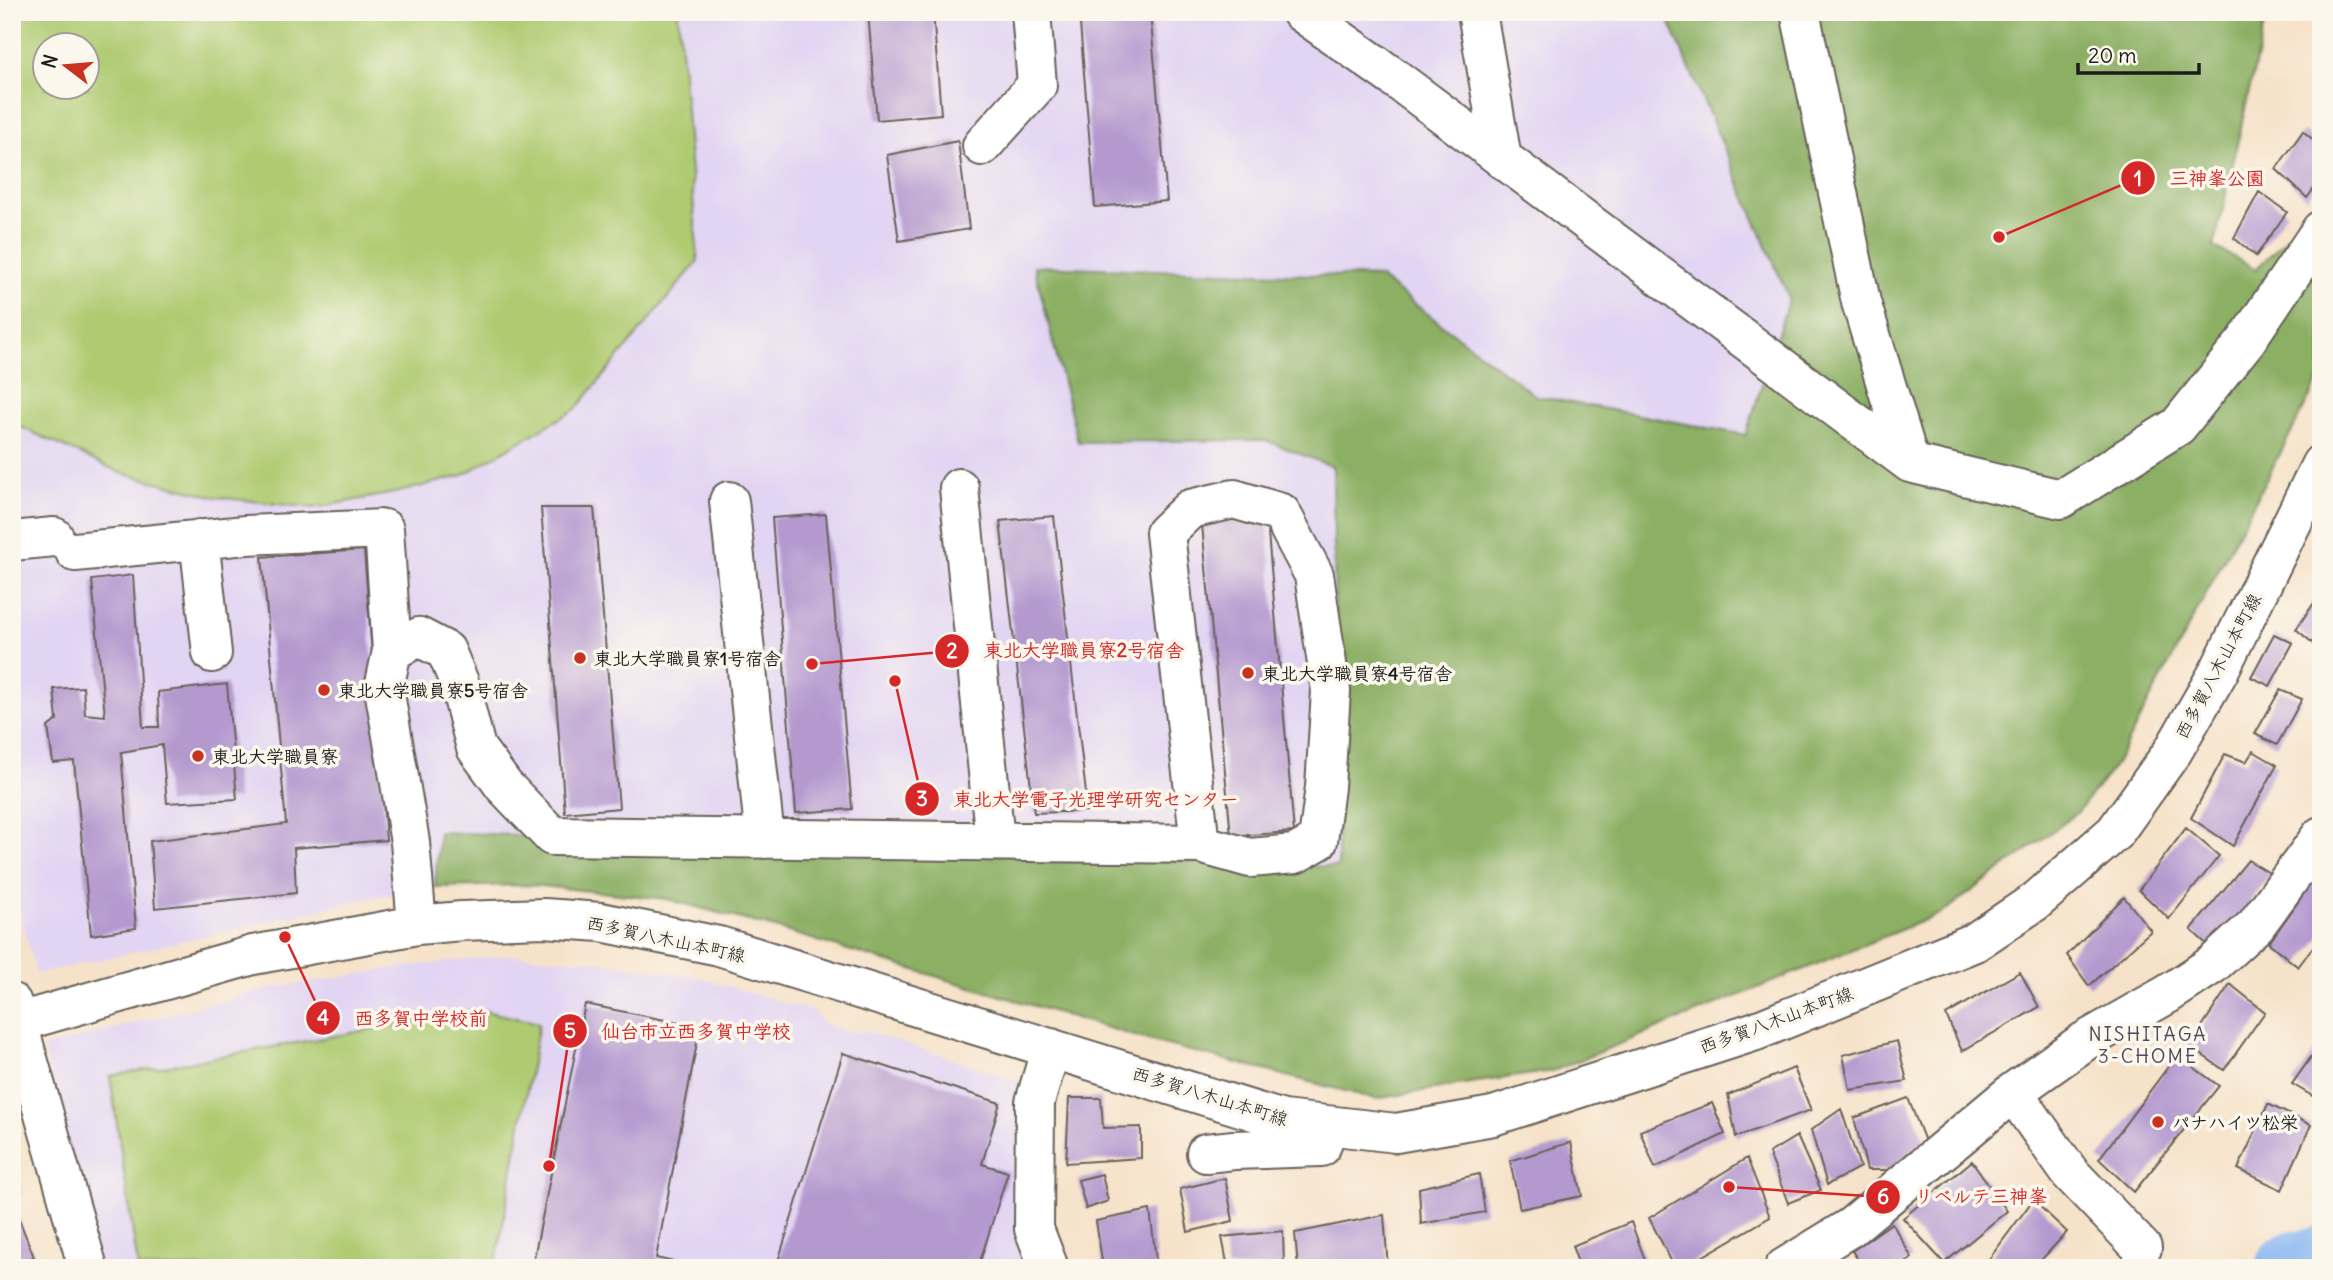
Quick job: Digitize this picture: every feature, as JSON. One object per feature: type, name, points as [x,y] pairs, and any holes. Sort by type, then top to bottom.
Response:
[{"type":"street","points":[[982,146],[1037,85],[1031,12]]},
{"type":"street","points":[[1301,12],[1396,79],[1910,463],[2061,499],[2178,426],[2246,341],[2321,230]]},
{"type":"street","points":[[1477,12],[1502,159]]},
{"type":"street","points":[[1800,12],[1861,302],[1910,463]]},
{"type":"street","name":"西多賀八木山本町線","points":[[14,1017],[253,955],[417,925],[544,918],[601,922],[719,946],[1283,1120],[1396,1133],[1493,1116],[1756,1031],[1975,942],[2036,901],[2115,832],[2173,751],[2219,671],[2321,464]]},
{"type":"street","points":[[959,488],[995,841]]},
{"type":"street","points":[[392,651],[419,637],[446,650],[460,682],[476,748],[504,786],[552,836],[1200,844],[1251,858],[1294,854],[1318,841],[1325,787],[1331,691],[1314,575],[1281,513],[1234,499],[1190,509],[1165,533],[1200,844]]},
{"type":"street","points":[[729,501],[765,839]]},
{"type":"street","points":[[12,541],[65,544],[384,529],[392,651],[384,688],[410,842],[417,925]]},
{"type":"street","points":[[199,539],[212,653]]},
{"type":"street","points":[[1784,1268],[1851,1227],[2013,1091],[2085,1041],[2168,994],[2212,965],[2256,925],[2321,836]]},
{"type":"street","points":[[14,1017],[88,1268]]},
{"type":"street","points":[[1049,1268],[1034,1229],[1035,1102],[1051,1048]]},
{"type":"street","points":[[2013,1091],[2070,1173],[2142,1248]]},
{"type":"street","points":[[1206,1153],[1321,1147],[1327,1127]]},
{"type":"shaded area","points":[[12,12],[1744,12],[1843,294],[1725,991],[616,881],[429,885],[36,974],[12,883]]},
{"type":"shaded area","points":[[507,955],[593,961],[697,977],[815,1012],[823,1024],[851,1032],[866,1031],[1033,1085],[1032,1268],[100,1268],[43,1047],[272,988],[403,967]]},
{"type":"green space","points":[[12,12],[678,12],[698,261],[576,409],[461,476],[399,492],[314,508],[216,497],[121,473],[12,423]]},
{"type":"green space","points":[[1665,12],[2267,12],[2214,247],[2256,269],[2321,204],[2321,376],[2116,764],[2076,814],[1942,913],[1553,1071],[1376,1099],[1148,1040],[775,928],[667,899],[531,885],[435,887],[439,832],[1338,867],[1333,467],[1265,440],[1078,442],[1034,266],[1379,277],[1536,396],[1746,435],[1789,298]]},
{"type":"green space","points":[[480,1010],[539,1023],[495,1268],[138,1268],[110,1076]]},
{"type":"building","points":[[868,12],[933,12],[941,114],[877,120]]},
{"type":"building","points":[[1079,12],[1150,12],[1167,201],[1095,207]]},
{"type":"building","points":[[2321,78],[2321,96],[2315,92]]},
{"type":"building","points":[[2303,131],[2321,147],[2321,179],[2307,198],[2276,169]]},
{"type":"building","points":[[958,141],[969,229],[899,241],[887,155]]},
{"type":"building","points":[[2259,192],[2287,212],[2256,256],[2234,238]]},
{"type":"building","name":"東北大学職員寮1号宿舎","points":[[541,508],[594,508],[619,808],[565,813]]},
{"type":"building","name":"東北大学職員寮4号宿舎","points":[[1266,510],[1294,832],[1231,836],[1201,514]]},
{"type":"building","points":[[826,514],[852,809],[796,813],[772,518]]},
{"type":"building","points":[[1054,516],[1088,811],[1034,813],[1000,521]]},
{"type":"building","name":"東北大学職員寮5号宿舎","points":[[364,550],[386,840],[294,848],[296,893],[155,908],[150,841],[286,824],[262,557]]},
{"type":"building","name":"東北大学職員寮","points":[[133,575],[143,727],[159,727],[158,692],[227,684],[237,799],[167,803],[162,745],[121,752],[136,928],[91,935],[74,761],[53,763],[48,727],[57,720],[54,689],[83,687],[85,714],[105,716],[92,580]]},
{"type":"building","points":[[2321,593],[2321,650],[2296,629]]},
{"type":"building","points":[[2274,634],[2293,643],[2270,686],[2251,677]]},
{"type":"building","points":[[2280,690],[2302,699],[2277,745],[2255,734]]},
{"type":"building","points":[[2253,751],[2277,765],[2233,846],[2191,818],[2225,754],[2246,762]]},
{"type":"building","points":[[2186,828],[2219,856],[2169,919],[2139,890]]},
{"type":"building","points":[[2248,860],[2271,874],[2214,951],[2191,930]]},
{"type":"building","points":[[2321,869],[2321,936],[2298,967],[2269,943]]},
{"type":"building","points":[[2124,897],[2151,931],[2089,986],[2067,955]]},
{"type":"building","points":[[2020,972],[2039,1007],[1962,1051],[1946,1015]]},
{"type":"building","points":[[2230,984],[2265,1012],[2224,1070],[2189,1046]]},
{"type":"building","points":[[585,1004],[700,1027],[656,1258],[688,1265],[688,1268],[532,1268]]},
{"type":"building","points":[[1897,1041],[1907,1081],[1850,1090],[1843,1055]]},
{"type":"building","points":[[2321,1043],[2321,1101],[2292,1084]]},
{"type":"building","points":[[843,1053],[1000,1103],[982,1164],[1008,1172],[978,1268],[776,1268]]},
{"type":"building","name":"パナハイツ松栄","points":[[2177,1055],[2219,1086],[2134,1192],[2099,1159]]},
{"type":"building","points":[[1794,1068],[1811,1110],[1736,1137],[1728,1095]]},
{"type":"building","points":[[1069,1098],[1101,1098],[1103,1128],[1141,1127],[1141,1158],[1066,1163]]},
{"type":"building","points":[[1908,1098],[1926,1144],[1893,1170],[1867,1170],[1854,1118]]},
{"type":"building","points":[[1712,1103],[1725,1134],[1655,1168],[1640,1131]]},
{"type":"building","points":[[2268,1104],[2311,1125],[2282,1190],[2238,1169]]},
{"type":"building","points":[[1841,1109],[1860,1167],[1827,1185],[1811,1130]]},
{"type":"building","points":[[1797,1136],[1821,1190],[1788,1203],[1769,1153]]},
{"type":"building","points":[[1571,1142],[1582,1196],[1520,1209],[1510,1161]]},
{"type":"building","points":[[1747,1158],[1770,1217],[1683,1268],[1675,1268],[1649,1218]]},
{"type":"building","points":[[12,1161],[21,1193],[12,1196]]},
{"type":"building","points":[[1972,1161],[2007,1211],[1944,1263],[1903,1218]]},
{"type":"building","points":[[1102,1174],[1108,1201],[1086,1209],[1078,1180]]},
{"type":"building","points":[[1479,1174],[1485,1212],[1421,1224],[1419,1188]]},
{"type":"building","points":[[1225,1178],[1233,1221],[1188,1232],[1180,1189]]},
{"type":"building","points":[[2033,1200],[2067,1232],[2034,1268],[2000,1268],[1989,1259]]},
{"type":"building","points":[[15,1209],[34,1257],[12,1265],[12,1211]]},
{"type":"building","points":[[1150,1210],[1157,1268],[1103,1268],[1096,1221]]},
{"type":"building","points":[[1384,1215],[1388,1268],[1298,1268],[1295,1233]]},
{"type":"building","points":[[1631,1222],[1648,1268],[1580,1268],[1572,1246]]},
{"type":"building","points":[[1892,1223],[1912,1258],[1899,1268],[1864,1268],[1852,1251]]},
{"type":"building","points":[[1283,1231],[1284,1268],[1228,1268],[1222,1237]]},
{"type":"waterway","points":[[2291,1268],[2321,1262]]},
{"type":"place","name":"三神峯公園","points":[[1999,237]]},
{"type":"place","name":"東北大学職員寮1号宿舎","points":[[580,658]]},
{"type":"place","name":"東北大学職員寮2号宿舎","points":[[812,664]]},
{"type":"place","name":"東北大学職員寮4号宿舎","points":[[1248,673]]},
{"type":"place","name":"東北大学電子光理学研究センター","points":[[895,681]]},
{"type":"place","name":"東北大学職員寮5号宿舎","points":[[324,690]]},
{"type":"place","name":"東北大学職員寮","points":[[198,756]]},
{"type":"place","name":"西多賀中学校前","points":[[285,937]]},
{"type":"place","name":"パナハイツ松栄","points":[[2158,1122]]},
{"type":"place","name":"仙台市立西多賀中学校","points":[[549,1166]]},
{"type":"place","name":"リベルテ三神峯","points":[[1729,1187]]},
{"type":"district","name":"NISHITAGA 3-CHOME","points":[[2148,1045]]}]
